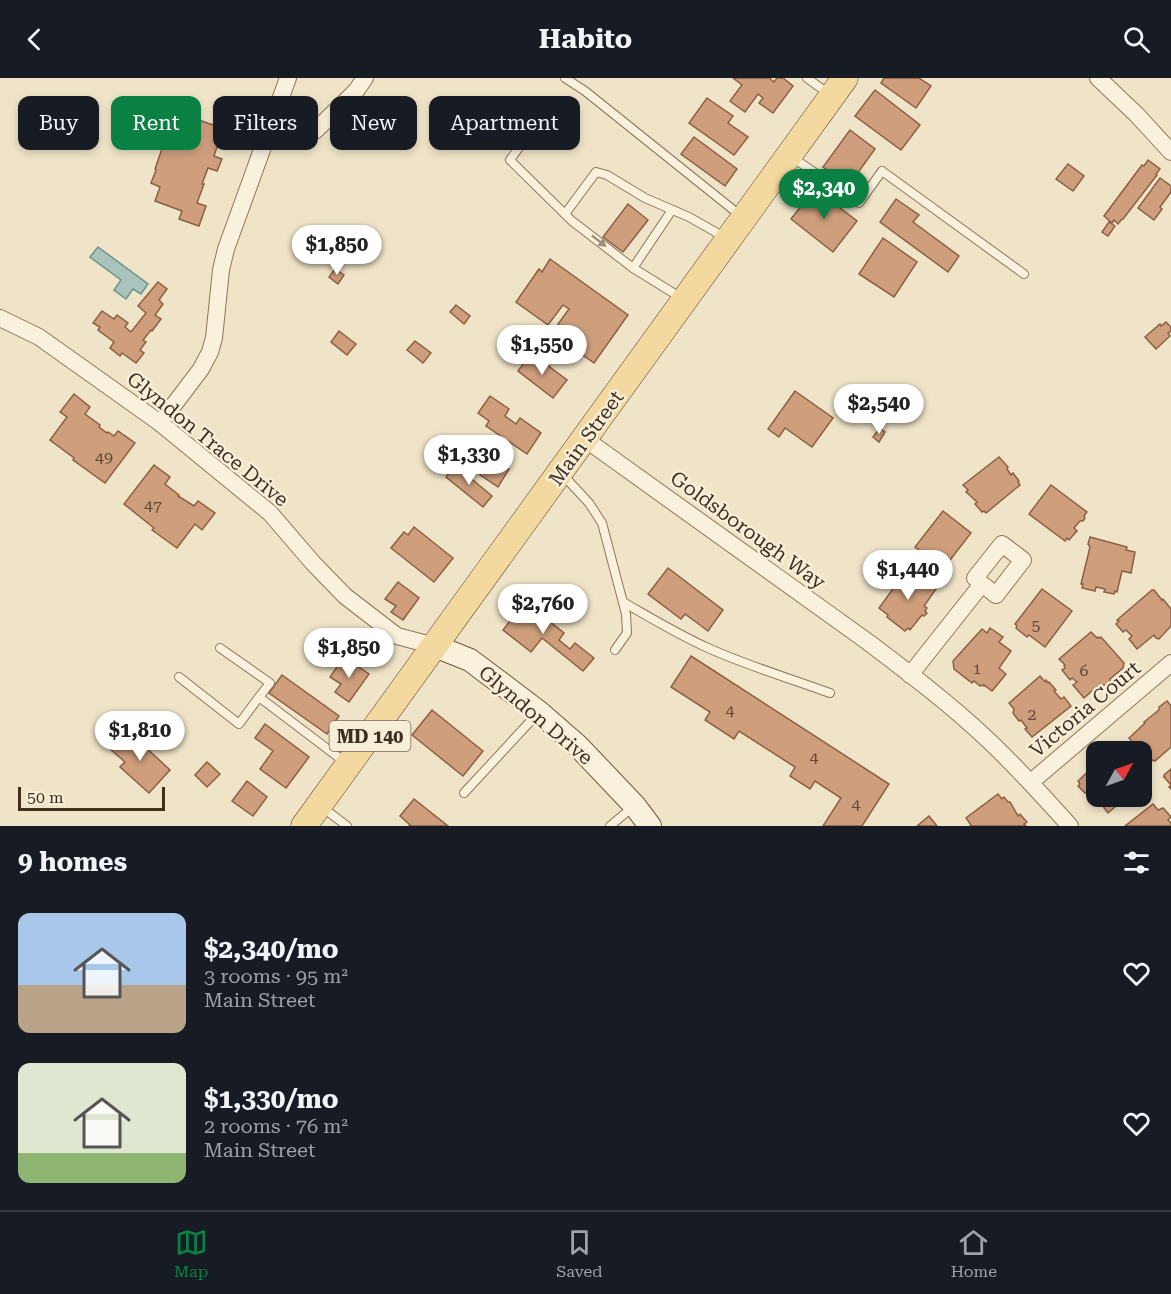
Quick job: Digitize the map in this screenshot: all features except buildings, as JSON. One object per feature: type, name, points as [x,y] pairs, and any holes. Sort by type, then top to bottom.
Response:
[{"type":"main road","name":"Main Street","points":[[304,826],[838,87]]},
{"type":"street","points":[[281,96],[288,78]]},
{"type":"street","points":[[318,128],[357,91],[365,78]]},
{"type":"street","points":[[1098,78],[1171,152]]},
{"type":"street","points":[[160,423],[201,369],[210,351],[214,338],[221,270],[226,249],[261,150]]},
{"type":"street","name":"Glyndon Trace Drive","points":[[0,318],[39,337],[160,423],[270,513],[345,596],[397,636],[435,646]]},
{"type":"street","name":"Goldsborough Way","points":[[585,439],[868,642],[951,707],[1031,782],[1070,826]]},
{"type":"street","points":[[910,675],[982,584]]},
{"type":"street","name":"Glyndon Drive","points":[[435,646],[470,660],[539,712],[578,746],[635,806],[650,826]]},
{"type":"street","name":"Victoria Court","points":[[1031,782],[1170,667]]},
{"type":"lane","points":[[566,78],[744,219]]},
{"type":"lane","points":[[807,78],[838,87]]},
{"type":"lane","points":[[517,150],[510,160],[565,214],[633,268],[685,300]]},
{"type":"lane","points":[[789,155],[859,203],[882,171],[1024,274]]},
{"type":"lane","points":[[565,214],[596,172],[607,175],[645,198],[689,217],[729,240]]},
{"type":"lane","points":[[633,268],[672,210]]},
{"type":"lane","points":[[560,473],[589,503],[602,523],[626,614],[627,633],[615,650]]},
{"type":"lane","points":[[623,602],[669,629],[709,648],[830,693]]},
{"type":"lane","points":[[179,677],[239,724],[270,683],[220,648]]},
{"type":"lane","points":[[260,697],[349,765]]},
{"type":"lane","points":[[464,793],[539,712]]},
{"type":"lane","points":[[319,805],[347,826]]},
{"type":"lane","points":[[610,826],[635,806]]},
{"type":"water","points":[[98,247],[148,284],[141,294],[133,289],[126,299],[114,290],[121,280],[90,257]]}]
